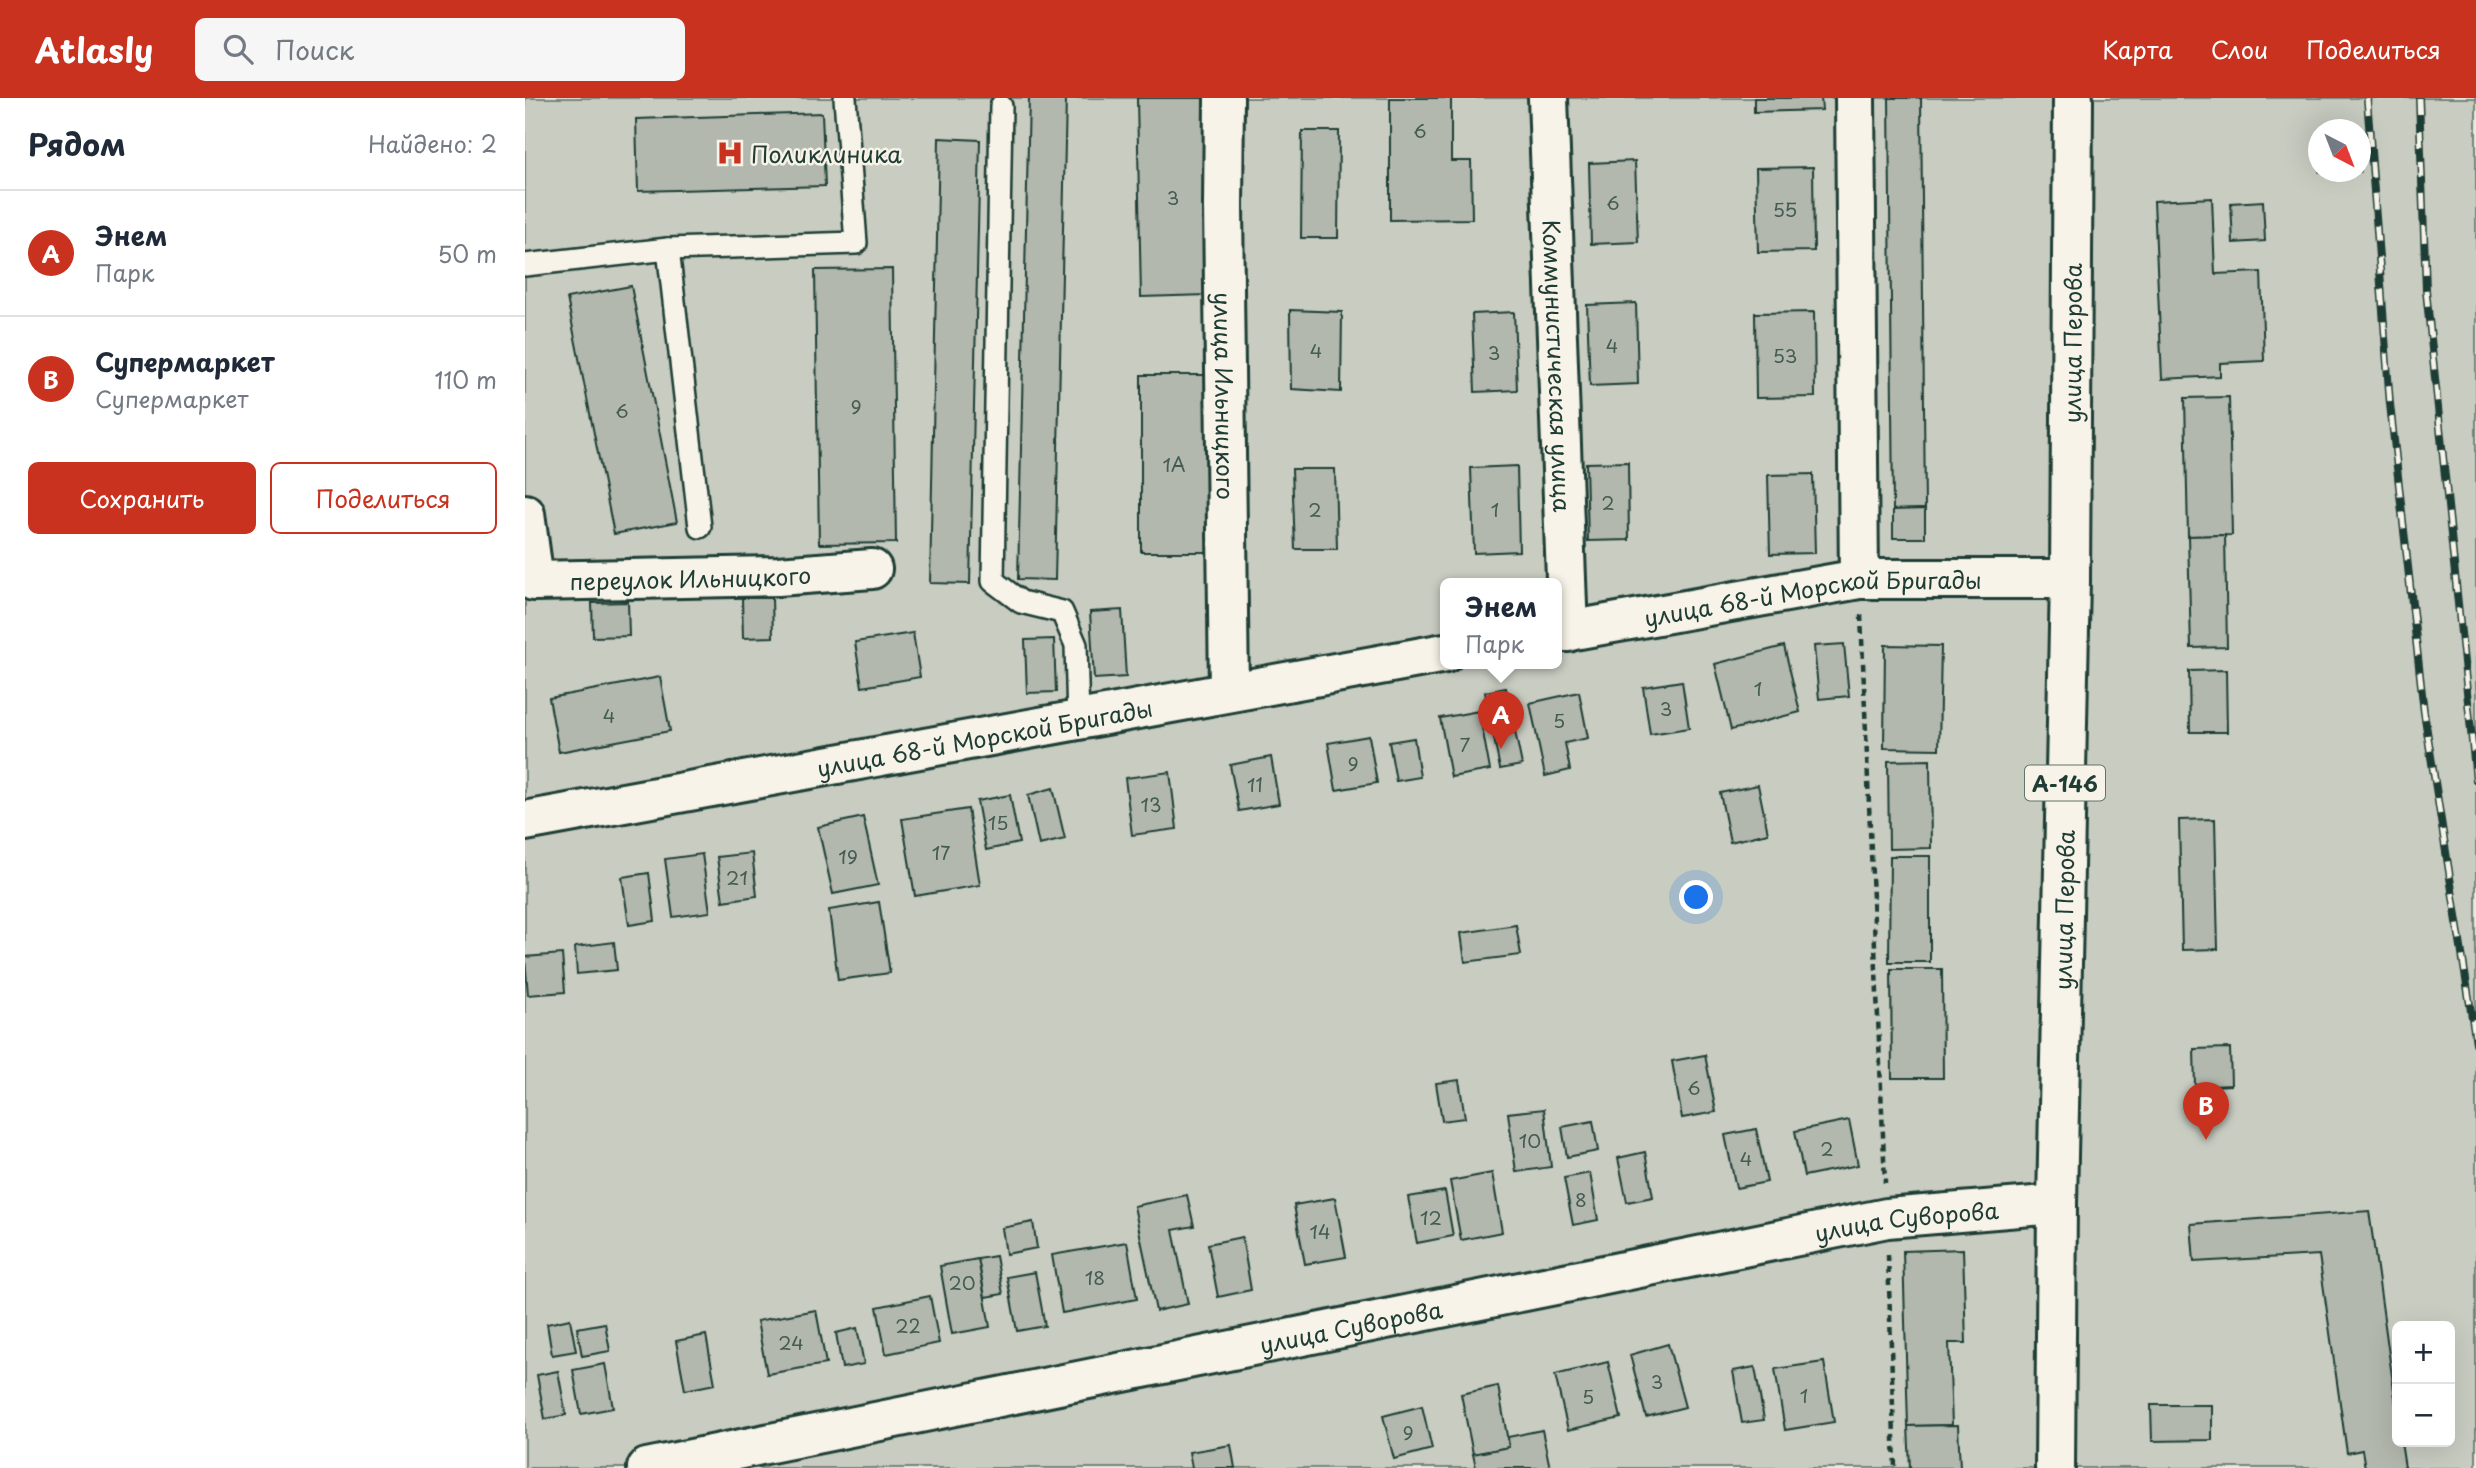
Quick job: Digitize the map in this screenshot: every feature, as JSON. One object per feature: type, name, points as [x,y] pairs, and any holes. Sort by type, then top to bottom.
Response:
[{"type":"main road","name":"улица Ильницкого","points":[[1224,98],[1229,692]]},
{"type":"main road","name":"Коммунистическая улица","points":[[1548,98],[1561,578]]},
{"type":"main road","points":[[1855,98],[1859,579]]},
{"type":"main road","name":"улица Перова","points":[[2055,1468],[2057,1204],[2070,579],[2073,98]]},
{"type":"main road","name":"переулок Ильницкого","points":[[525,514],[534,581],[778,576],[872,569]]},
{"type":"main road","name":"улица 68-й Морской Бригады","points":[[1562,633],[1859,579],[2070,579]]},
{"type":"main road","name":"улица 68-й Морской Бригады","points":[[525,821],[1440,654]]},
{"type":"main road","name":"улица Суворова","points":[[647,1468],[1887,1218],[2057,1204]]},
{"type":"lane","points":[[525,265],[669,249],[856,243],[845,98]]},
{"type":"lane","points":[[1001,106],[993,581],[1021,602],[1062,612],[1076,645],[1078,721]]},
{"type":"lane","points":[[669,249],[700,527]]},
{"type":"path","points":[[1859,579],[1887,1218],[1895,1468]]},
{"type":"shaded area","points":[[525,98],[2476,98],[2476,1468],[525,1468]]},
{"type":"building","points":[[1029,98],[1066,98],[1055,580],[1018,579]]},
{"type":"building","points":[[1137,98],[1205,98],[1208,295],[1141,297]]},
{"type":"building","points":[[1390,98],[1451,98],[1451,161],[1471,161],[1472,219],[1390,220]]},
{"type":"building","points":[[1754,98],[1821,98],[1822,110],[1754,112]]},
{"type":"building","points":[[1889,98],[1921,98],[1925,509],[1893,510]]},
{"type":"building","name":"Поликлиника","points":[[822,113],[825,186],[638,191],[636,119]]},
{"type":"building","points":[[1302,131],[1339,131],[1338,238],[1301,238]]},
{"type":"building","points":[[939,138],[980,140],[970,584],[930,583]]},
{"type":"building","points":[[1635,161],[1638,242],[1591,244],[1589,163]]},
{"type":"building","points":[[1813,167],[1814,251],[1758,252],[1756,168]]},
{"type":"building","points":[[2212,198],[2215,274],[2261,272],[2264,361],[2220,363],[2220,376],[2162,379],[2154,201]]},
{"type":"building","points":[[2263,201],[2265,241],[2233,243],[2231,203]]},
{"type":"building","points":[[892,269],[896,543],[819,544],[815,270]]},
{"type":"building","points":[[631,286],[677,522],[614,534],[567,298]]},
{"type":"building","points":[[1636,303],[1638,384],[1590,386],[1587,305]]},
{"type":"building","points":[[1290,310],[1342,312],[1341,392],[1291,389]]},
{"type":"building","points":[[1514,312],[1517,390],[1475,392],[1472,314]]},
{"type":"building","points":[[1814,312],[1815,397],[1756,398],[1755,313]]},
{"type":"building","points":[[1141,375],[1207,375],[1207,552],[1141,552]]},
{"type":"building","points":[[2229,397],[2232,535],[2188,536],[2185,398]]},
{"type":"building","points":[[1628,462],[1629,540],[1588,541],[1586,463]]},
{"type":"building","points":[[1517,466],[1519,551],[1474,553],[1471,468]]},
{"type":"building","points":[[1292,469],[1335,469],[1337,549],[1295,549]]},
{"type":"building","points":[[1813,474],[1815,553],[1770,554],[1768,475]]},
{"type":"building","points":[[1925,509],[1925,538],[1893,538],[1893,510]]},
{"type":"building","points":[[2225,535],[2227,647],[2191,648],[2188,536]]},
{"type":"building","points":[[742,598],[772,598],[773,637],[743,638]]},
{"type":"building","points":[[628,602],[629,636],[593,637],[592,603]]},
{"type":"building","points":[[1122,610],[1126,677],[1094,679],[1090,612]]},
{"type":"building","points":[[913,633],[920,677],[862,687],[855,642]]},
{"type":"building","points":[[1054,639],[1056,692],[1027,693],[1025,640]]},
{"type":"building","points":[[1844,644],[1849,696],[1819,699],[1814,646]]},
{"type":"building","points":[[1885,645],[1941,646],[1939,749],[1884,748]]},
{"type":"building","points":[[1784,646],[1800,712],[1731,730],[1715,664]]},
{"type":"building","points":[[2226,670],[2227,732],[2190,732],[2189,671]]},
{"type":"building","points":[[660,677],[670,731],[559,752],[549,698]]},
{"type":"building","points":[[1682,681],[1689,728],[1650,734],[1643,687]]},
{"type":"building","points":[[1506,688],[1522,765],[1500,769],[1485,692]]},
{"type":"building","points":[[1579,692],[1588,738],[1565,743],[1570,770],[1545,776],[1530,703]]},
{"type":"building","points":[[1479,711],[1490,770],[1451,777],[1440,718]]},
{"type":"building","points":[[1369,736],[1377,783],[1336,790],[1328,743]]},
{"type":"building","points":[[1414,738],[1420,777],[1396,781],[1389,742]]},
{"type":"building","points":[[1271,757],[1279,804],[1239,811],[1230,765]]},
{"type":"building","points":[[1930,760],[1931,848],[1889,849],[1888,761]]},
{"type":"building","points":[[1170,772],[1177,829],[1132,835],[1125,778]]},
{"type":"building","points":[[1758,785],[1768,833],[1730,842],[1720,793]]},
{"type":"building","points":[[1053,788],[1065,839],[1039,845],[1028,795]]},
{"type":"building","points":[[1010,795],[1019,843],[986,850],[977,801]]},
{"type":"building","points":[[968,809],[980,885],[915,896],[902,819]]},
{"type":"building","points":[[863,817],[878,885],[833,894],[818,827]]},
{"type":"building","points":[[2215,819],[2218,949],[2182,950],[2179,820]]},
{"type":"building","points":[[752,853],[757,896],[723,901],[717,857]]},
{"type":"building","points":[[702,854],[710,912],[673,917],[665,859]]},
{"type":"building","points":[[1890,856],[1930,856],[1930,962],[1889,962]]},
{"type":"building","points":[[649,873],[655,921],[629,925],[622,877]]},
{"type":"building","points":[[879,902],[890,973],[838,980],[829,910]]},
{"type":"building","points":[[1516,925],[1521,955],[1465,962],[1461,933]]},
{"type":"building","points":[[614,942],[617,970],[577,974],[575,947]]},
{"type":"building","points":[[562,954],[565,992],[528,995],[525,957]]},
{"type":"building","points":[[1891,969],[1942,969],[1943,1078],[1892,1078]]},
{"type":"building","points":[[2230,1048],[2231,1085],[2195,1087],[2194,1049]]},
{"type":"building","points":[[1705,1055],[1716,1112],[1682,1118],[1672,1061]]},
{"type":"building","points":[[1459,1080],[1465,1118],[1442,1121],[1436,1083]]},
{"type":"building","points":[[1544,1109],[1551,1167],[1516,1172],[1508,1113]]},
{"type":"building","points":[[1849,1120],[1858,1165],[1804,1176],[1795,1131]]},
{"type":"building","points":[[1593,1121],[1598,1151],[1567,1157],[1562,1127]]},
{"type":"building","points":[[1756,1129],[1767,1182],[1736,1188],[1725,1135]]},
{"type":"building","points":[[1645,1152],[1653,1197],[1627,1202],[1618,1158]]},
{"type":"building","points":[[1492,1173],[1502,1232],[1461,1240],[1450,1181]]},
{"type":"building","points":[[1590,1173],[1598,1220],[1573,1225],[1564,1178]]},
{"type":"building","points":[[1445,1191],[1453,1236],[1417,1243],[1408,1197]]},
{"type":"building","points":[[1187,1195],[1194,1226],[1173,1230],[1188,1304],[1156,1311],[1134,1206]]},
{"type":"building","points":[[1335,1198],[1346,1257],[1305,1264],[1294,1205]]},
{"type":"building","points":[[2369,1211],[2392,1376],[2392,1447],[2402,1447],[2405,1468],[2365,1468],[2362,1450],[2347,1453],[2319,1255],[2194,1262],[2191,1224]]},
{"type":"building","points":[[1033,1222],[1037,1248],[1006,1254],[1002,1228]]},
{"type":"building","points":[[1242,1237],[1251,1290],[1218,1297],[1208,1244]]},
{"type":"building","points":[[1127,1242],[1137,1299],[1062,1313],[1052,1255]]},
{"type":"building","points":[[1963,1249],[1966,1343],[1949,1343],[1952,1425],[1908,1426],[1903,1251]]},
{"type":"building","points":[[996,1256],[1003,1294],[985,1297],[978,1259]]},
{"type":"building","points":[[978,1259],[990,1327],[952,1334],[940,1266]]},
{"type":"building","points":[[1035,1272],[1045,1326],[1017,1331],[1007,1277]]},
{"type":"building","points":[[930,1296],[939,1343],[886,1354],[877,1307]]},
{"type":"building","points":[[816,1310],[826,1364],[767,1374],[757,1321]]},
{"type":"building","points":[[570,1319],[576,1351],[552,1355],[547,1324]]},
{"type":"building","points":[[605,1323],[610,1351],[582,1356],[577,1328]]},
{"type":"building","points":[[857,1328],[864,1364],[842,1368],[836,1333]]},
{"type":"building","points":[[706,1335],[715,1384],[685,1390],[676,1341]]},
{"type":"building","points":[[1668,1344],[1685,1407],[1646,1417],[1630,1355]]},
{"type":"building","points":[[1608,1362],[1621,1418],[1568,1430],[1555,1375]]},
{"type":"building","points":[[1824,1362],[1834,1422],[1785,1430],[1775,1369]]},
{"type":"building","points":[[605,1364],[613,1408],[581,1414],[573,1370]]},
{"type":"building","points":[[1755,1367],[1764,1420],[1742,1423],[1733,1371]]},
{"type":"building","points":[[558,1371],[566,1415],[545,1419],[537,1375]]},
{"type":"building","points":[[1498,1386],[1509,1447],[1473,1454],[1461,1394]]},
{"type":"building","points":[[2151,1405],[2212,1405],[2212,1440],[2152,1441]]},
{"type":"building","points":[[1422,1406],[1432,1449],[1394,1459],[1383,1416]]},
{"type":"building","points":[[1958,1425],[1960,1468],[1910,1468],[1908,1426]]},
{"type":"building","points":[[1542,1430],[1550,1468],[1476,1468],[1473,1454],[1509,1447],[1508,1437]]},
{"type":"building","points":[[1231,1445],[1235,1468],[1192,1468],[1189,1452]]},
{"type":"railway","points":[[2367,98],[2390,404],[2424,712],[2476,1043]]},
{"type":"railway","points":[[2419,98],[2426,290],[2476,780]]},
{"type":"place","name":"Поликлиника","points":[[730,153]]},
{"type":"place","name":"Энем","points":[[1501,749]]},
{"type":"place","name":"Супермаркет","points":[[2206,1140]]}]
